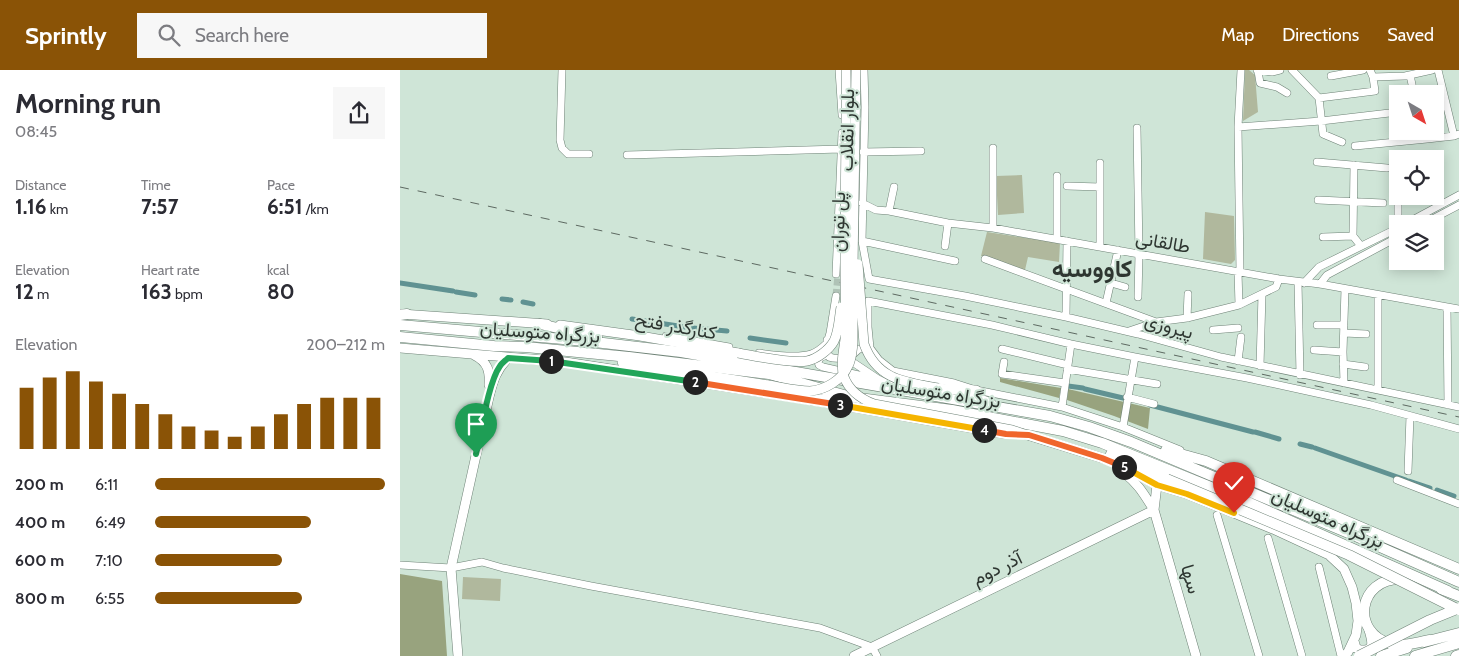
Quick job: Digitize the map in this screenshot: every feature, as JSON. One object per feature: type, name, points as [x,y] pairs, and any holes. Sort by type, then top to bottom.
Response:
[{"type":"highway","points":[[540,324],[632,346]]},
{"type":"highway","name":"بزرگراه متوسلیان","points":[[400,325],[632,346],[690,354],[1050,416],[1132,442],[1353,534],[1459,582]]},
{"type":"highway","name":"بزرگراه متوسلیان","points":[[400,337],[494,346],[526,346],[769,374],[851,397],[952,410],[1063,431],[1102,442],[1250,503],[1448,591]]},
{"type":"highway","points":[[494,346],[510,350],[622,362]]},
{"type":"highway","points":[[812,400],[851,397]]},
{"type":"highway","points":[[1063,431],[1167,479],[1349,555],[1459,609]]},
{"type":"highway","points":[[1132,442],[1148,443],[1175,453],[1206,461],[1459,569]]},
{"type":"highway","points":[[1430,640],[1393,644],[1381,640],[1369,630],[1364,615],[1367,598],[1378,584],[1391,579],[1408,580],[1459,596]]},
{"type":"highway","points":[[1359,656],[1430,620],[1459,609]]},
{"type":"highway","points":[[1381,656],[1459,633]]},
{"type":"highway","points":[[1415,656],[1459,643]]},
{"type":"main road","name":"پل توران","points":[[846,70],[847,144],[844,290],[846,331],[842,369],[845,379],[855,393],[874,404],[1012,430],[1024,434]]},
{"type":"main road","name":"پل توران","points":[[622,362],[810,391],[826,387],[840,376],[848,366],[852,356],[853,343],[853,267],[858,240],[856,70]]},
{"type":"main road","points":[[858,240],[864,344],[873,362],[883,372],[900,380],[938,388],[976,390]]},
{"type":"main road","name":"پل توران","points":[[738,353],[795,361],[806,361],[816,357],[830,346],[835,339],[844,290]]},
{"type":"main road","name":"کنارگذر فتح","points":[[402,314],[571,326],[738,353]]},
{"type":"main road","points":[[400,348],[565,362],[812,400],[1006,434],[1024,434],[1167,479]]},
{"type":"main road","points":[[472,354],[481,358],[488,369],[488,397]]},
{"type":"main road","points":[[458,656],[451,568],[488,397],[500,366],[508,358]]},
{"type":"main road","points":[[956,390],[1003,407]]},
{"type":"main road","name":"سها","points":[[1102,458],[1133,479],[1154,510],[1196,656]]},
{"type":"main road","points":[[1120,464],[1157,485],[1187,494],[1273,529],[1336,560],[1344,569],[1352,586],[1358,621],[1354,641],[1343,656]]},
{"type":"main road","name":"سها","points":[[1154,510],[1157,485]]},
{"type":"main road","name":"آذر دوم","points":[[854,656],[1154,510]]},
{"type":"main road","points":[[1354,641],[1356,648],[1367,650],[1371,647],[1372,643],[1369,630]]},
{"type":"street","points":[[562,70],[560,140],[562,148],[568,154],[589,154]]},
{"type":"street","name":"بلوار انقلاب","points":[[837,275],[841,213],[843,123],[839,70]]},
{"type":"street","name":"بلوار انقلاب","points":[[864,70],[863,220],[858,240],[869,279]]},
{"type":"street","points":[[1239,305],[1238,127],[1241,70]]},
{"type":"street","points":[[1280,70],[1272,72],[1257,70],[1260,84],[1277,87],[1287,93]]},
{"type":"street","points":[[1292,70],[1319,98],[1323,134],[1342,142]]},
{"type":"street","points":[[1331,76],[1363,70]]},
{"type":"street","points":[[1319,98],[1375,91],[1372,74],[1410,75],[1432,70]]},
{"type":"street","points":[[1438,70],[1456,135]]},
{"type":"street","points":[[1410,75],[1412,85]]},
{"type":"street","points":[[1238,127],[1321,121],[1389,113]]},
{"type":"street","points":[[843,123],[864,122]]},
{"type":"street","points":[[1138,128],[1138,297]]},
{"type":"street","points":[[1355,146],[1417,140]]},
{"type":"street","points":[[992,148],[993,228]]},
{"type":"street","points":[[627,155],[841,149]]},
{"type":"street","points":[[863,152],[921,151]]},
{"type":"street","points":[[1317,162],[1387,168]]},
{"type":"street","points":[[1100,163],[1100,247]]},
{"type":"street","points":[[1354,165],[1353,236],[1360,246]]},
{"type":"street","points":[[1057,176],[1057,239]]},
{"type":"street","points":[[1067,186],[1100,188]]},
{"type":"street","points":[[889,211],[894,188]]},
{"type":"street","points":[[1422,215],[1459,195]]},
{"type":"street","points":[[1318,200],[1383,203]]},
{"type":"street","points":[[1440,215],[1459,205]]},
{"type":"street","points":[[841,213],[862,207]]},
{"type":"street","name":"طالقانی","points":[[862,207],[948,223],[993,228],[1057,239],[1279,280],[1320,284],[1459,308]]},
{"type":"street","points":[[863,220],[876,210]]},
{"type":"street","points":[[945,246],[948,223]]},
{"type":"street","points":[[1300,375],[1301,282],[1320,267],[1389,232]]},
{"type":"street","points":[[1323,237],[1353,236]]},
{"type":"street","points":[[858,240],[955,261]]},
{"type":"street","points":[[1066,317],[1067,241]]},
{"type":"street","points":[[1320,284],[1327,274],[1389,242]]},
{"type":"street","points":[[1106,303],[1118,250]]},
{"type":"street","points":[[985,259],[1156,322]]},
{"type":"street","points":[[1320,267],[1327,274]]},
{"type":"street","name":"پیروزی","points":[[869,279],[1066,317],[1128,331],[1238,361],[1459,407]]},
{"type":"street","points":[[1128,331],[1156,322],[1188,318],[1239,305],[1276,287],[1279,280]]},
{"type":"street","points":[[1111,283],[1125,287]]},
{"type":"street","points":[[1344,383],[1345,289]]},
{"type":"street","points":[[1188,294],[1188,318]]},
{"type":"street","points":[[1260,366],[1262,294]]},
{"type":"street","points":[[830,357],[827,343],[835,295]]},
{"type":"street","points":[[1378,295],[1378,390]]},
{"type":"street","points":[[848,360],[856,299],[992,325],[1135,357],[1247,378],[1371,405],[1459,429]]},
{"type":"street","points":[[868,301],[870,348],[879,360],[893,371],[1062,407],[1122,427],[1178,448],[1206,461]]},
{"type":"street","points":[[1447,307],[1448,405]]},
{"type":"street","points":[[1317,325],[1366,334]]},
{"type":"street","points":[[1213,330],[1238,328]]},
{"type":"street","points":[[640,336],[666,336],[765,354],[811,354],[821,349],[827,343]]},
{"type":"street","points":[[1238,361],[1241,337]]},
{"type":"street","points":[[1062,407],[1071,344]]},
{"type":"street","points":[[848,360],[859,349],[870,348]]},
{"type":"street","points":[[1002,349],[1067,367],[1157,384]]},
{"type":"street","points":[[1314,350],[1343,352]]},
{"type":"street","points":[[878,379],[830,369],[819,365],[818,362],[824,356],[848,360],[878,379],[904,391]]},
{"type":"street","points":[[1122,427],[1135,357]]},
{"type":"street","points":[[1004,362],[1002,374],[1065,383]]},
{"type":"street","points":[[1344,364],[1365,367]]},
{"type":"street","points":[[1127,397],[1154,404]]},
{"type":"street","points":[[1408,471],[1410,416]]},
{"type":"street","points":[[1398,480],[1459,504]]},
{"type":"street","points":[[1217,515],[1259,656]]},
{"type":"street","points":[[1268,538],[1302,656]]},
{"type":"street","points":[[400,565],[451,568],[482,562],[493,564],[503,568],[592,586],[820,628],[872,647],[877,656]]},
{"type":"street","points":[[1319,567],[1343,656]]},
{"type":"green space","points":[[1245,70],[1249,70],[1255,75],[1258,112],[1243,121]]},
{"type":"green space","points":[[1022,175],[1024,213],[998,215],[996,176]]},
{"type":"green space","points":[[1205,212],[1234,216],[1235,260],[1231,264],[1203,259]]},
{"type":"green space","points":[[987,232],[1060,243],[1059,262],[1028,257],[1025,270],[981,256]]},
{"type":"green space","points":[[1000,378],[1061,388],[1059,398],[1000,382]]},
{"type":"green space","points":[[1068,389],[1150,408],[1148,429],[1067,400]]},
{"type":"green space","points":[[400,574],[442,581],[447,656],[400,656]]},
{"type":"green space","points":[[463,577],[501,579],[500,601],[462,599]]},
{"type":"waterway","points":[[400,283],[453,291]]},
{"type":"waterway","points":[[456,292],[475,295]]},
{"type":"waterway","points":[[502,299],[511,300]]},
{"type":"waterway","points":[[523,302],[533,304]]},
{"type":"waterway","points":[[632,319],[685,327]]},
{"type":"waterway","points":[[693,328],[727,331]]},
{"type":"waterway","points":[[750,338],[786,343]]},
{"type":"waterway","points":[[1068,386],[1083,388]]},
{"type":"waterway","points":[[1085,389],[1123,398]]},
{"type":"waterway","points":[[1150,405],[1253,432]]},
{"type":"waterway","points":[[1255,432],[1279,439]]},
{"type":"waterway","points":[[1300,444],[1312,447]]},
{"type":"waterway","points":[[1315,448],[1406,480]]},
{"type":"waterway","points":[[1409,481],[1430,488]]},
{"type":"waterway","points":[[1437,490],[1454,496]]},
{"type":"tunnel","points":[[836,296],[838,275]]},
{"type":"railway","points":[[400,187],[1459,417]]},
{"type":"district","name":"کاووسیه","points":[[1092,268]]},
{"type":"route","points":[[476,454],[488,397],[500,366],[508,358],[565,362],[812,400],[1006,434],[1024,434],[1120,464],[1157,485],[1187,494],[1234,513]]}]
